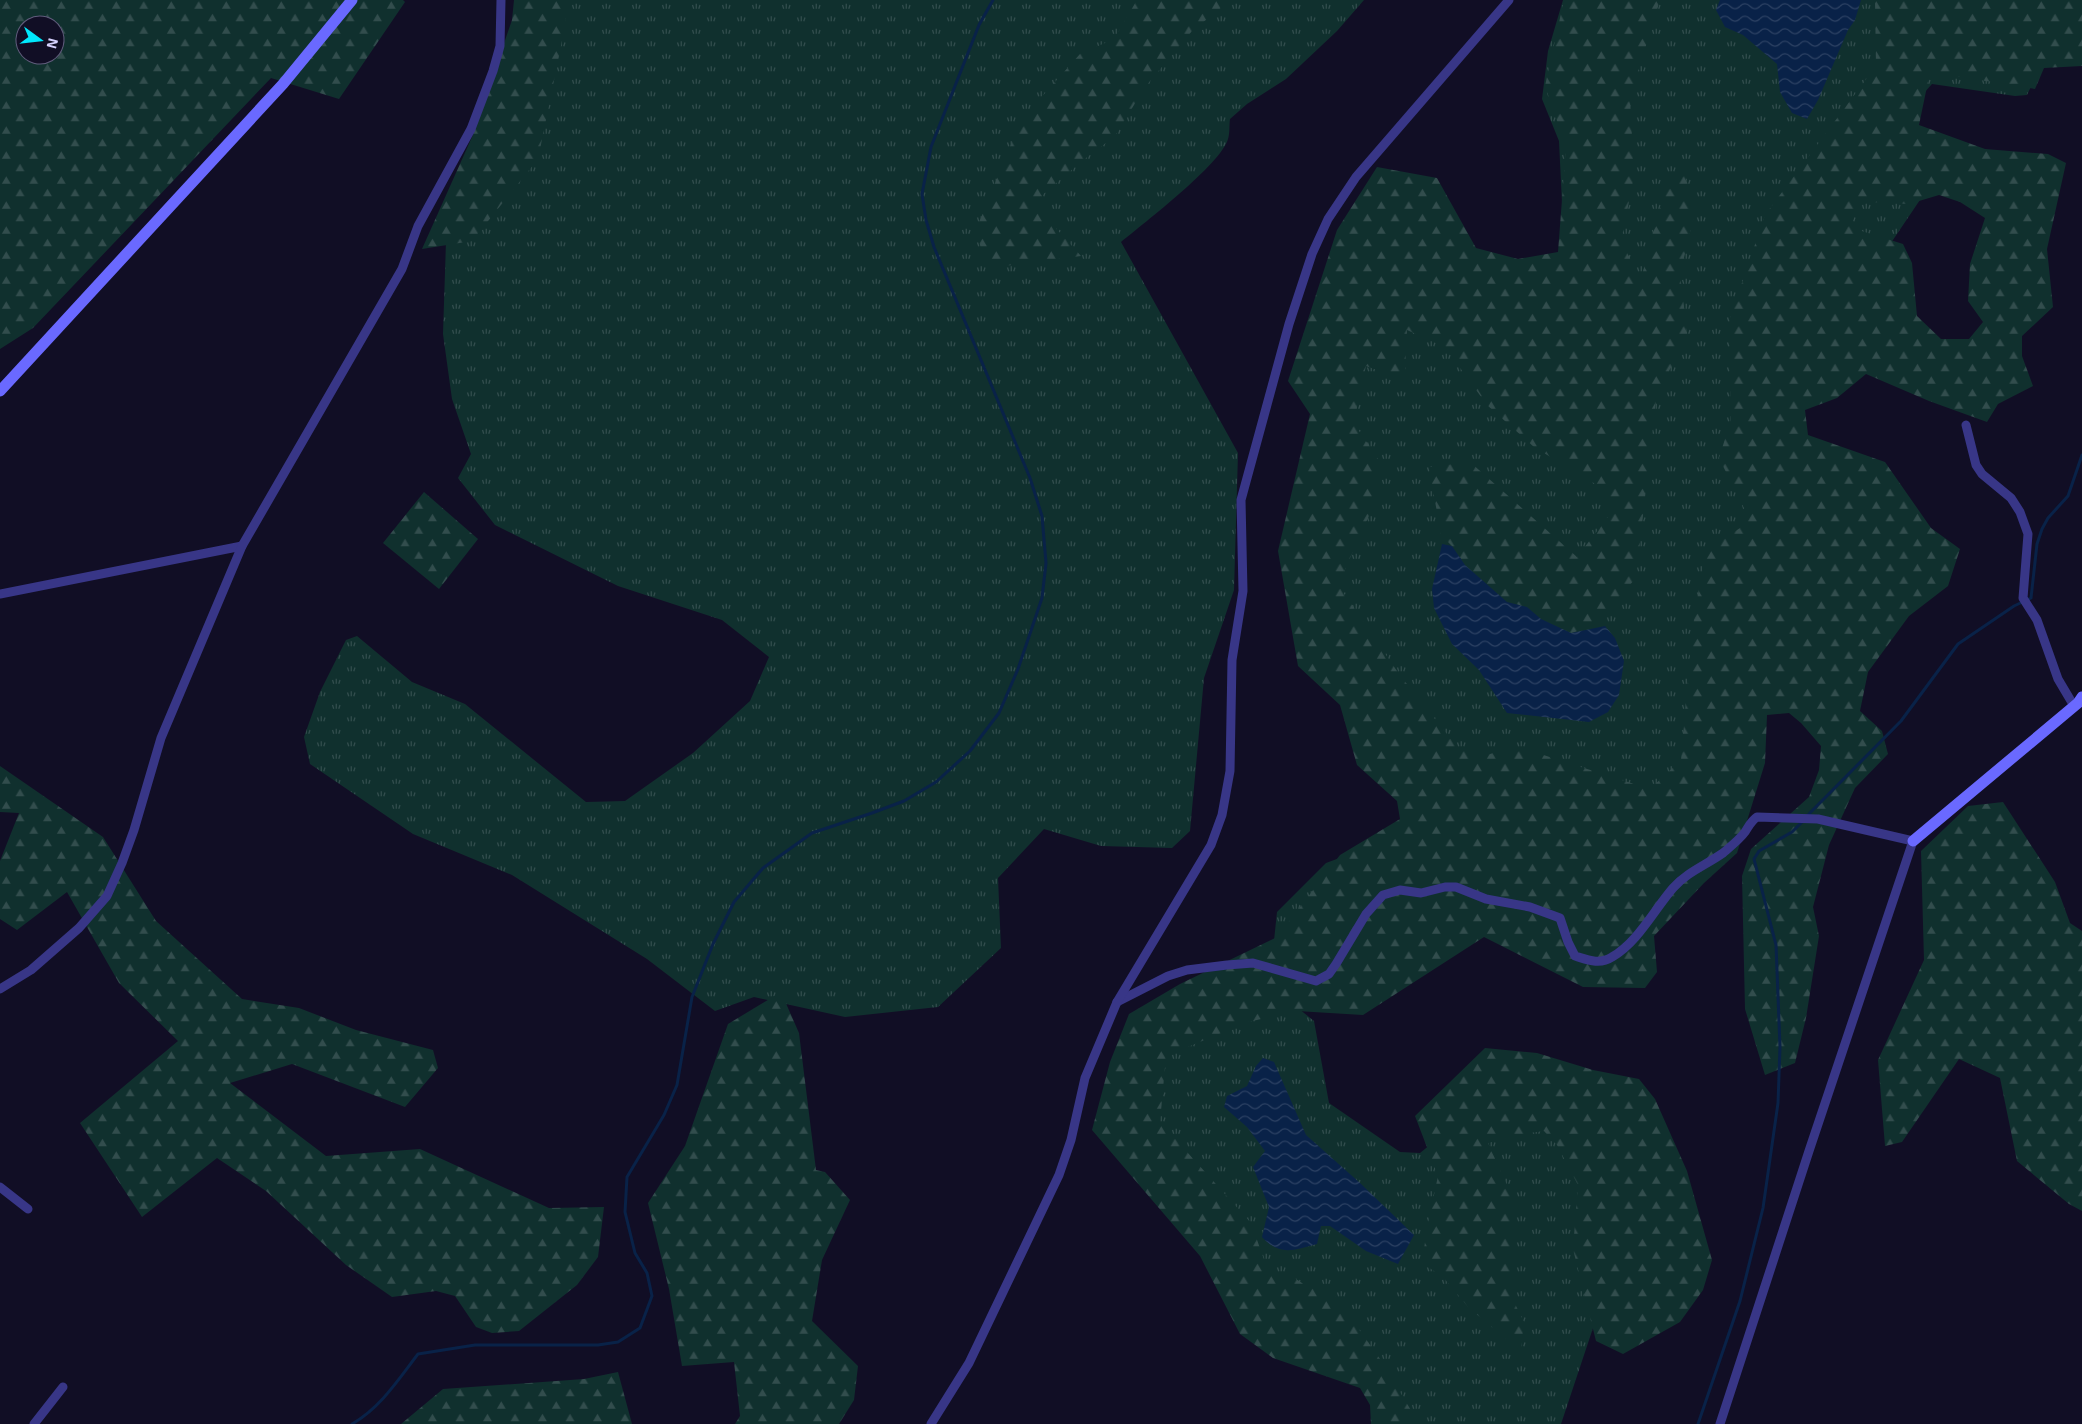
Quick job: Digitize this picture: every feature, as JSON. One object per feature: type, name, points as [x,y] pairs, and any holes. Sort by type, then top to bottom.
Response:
[{"type":"street","points":[[0,391],[283,84],[352,0]]},
{"type":"street","points":[[0,989],[31,970],[79,928],[107,896],[134,830],[160,738],[242,546],[399,274],[418,226],[471,129],[500,50],[501,0]]},
{"type":"street","points":[[931,1424],[969,1363],[1059,1175],[1071,1140],[1085,1078],[1117,1002],[1211,844],[1222,815],[1230,771],[1232,660],[1244,591],[1241,500],[1289,324],[1312,254],[1328,219],[1356,177],[1509,0]]},
{"type":"street","points":[[1966,425],[1976,465],[1982,474],[2011,498],[2020,512],[2028,534],[2023,598],[2037,620],[2058,679],[2074,706]]},
{"type":"street","points":[[0,594],[242,546]]},
{"type":"street","points":[[1720,1424],[1913,842],[2074,706],[2082,697]]},
{"type":"street","points":[[1117,1002],[1168,976],[1187,970],[1227,965],[1252,964],[1316,981],[1329,974],[1366,914],[1383,894],[1400,890],[1421,893],[1445,887],[1456,887],[1486,898],[1551,913],[1560,918],[1575,956],[1602,962],[1612,958],[1627,944],[1675,886],[1696,869],[1723,852],[1744,833],[1752,820],[1757,817],[1818,819],[1913,842]]},
{"type":"street","points":[[0,1187],[28,1209]]},
{"type":"street","points":[[34,1424],[63,1388]]},
{"type":"green space","points":[[0,0],[403,0],[405,2],[339,99],[271,78],[33,328],[0,349]]},
{"type":"green space","points":[[514,0],[569,0],[538,159],[472,241],[422,249],[472,137],[512,20]]},
{"type":"green space","points":[[554,0],[1364,0],[1337,31],[1286,79],[1247,104],[1230,119],[1228,139],[1212,163],[1163,208],[1121,242],[1238,453],[1234,590],[1204,678],[1190,831],[1172,848],[1101,846],[1044,829],[998,878],[1001,948],[938,1007],[845,1017],[754,997],[715,1011],[647,959],[512,875],[413,834],[310,764],[304,737],[320,692],[346,640],[357,636],[412,682],[465,704],[586,802],[625,801],[693,753],[750,701],[769,657],[722,620],[618,586],[495,525],[458,478],[471,454],[452,399],[443,334],[446,242]]},
{"type":"green space","points":[[1137,0],[1231,0],[1192,31],[1145,87],[1115,136],[1082,161],[1033,203],[1081,256],[989,268],[975,232],[1021,120],[1080,54],[1114,39]]},
{"type":"green space","points":[[1563,0],[2069,0],[2032,48],[2035,78],[2027,95],[2015,96],[1932,84],[1903,116],[1926,191],[1872,271],[1777,365],[1780,494],[1694,752],[1556,907],[1272,960],[1277,912],[1326,863],[1394,838],[1408,805],[1301,637],[1362,297],[1483,367],[1564,244],[1559,141],[1542,99],[1548,51]]},
{"type":"green space","points":[[1564,0],[1660,0],[1630,98],[1634,177],[1621,241],[1641,280],[1658,212],[1680,162],[1696,208],[1680,274],[1688,340],[1657,390],[1636,578],[1592,627],[1571,633],[1541,619],[1527,607],[1507,602],[1465,565],[1452,546],[1441,535],[1429,467],[1470,462],[1577,557],[1611,513],[1597,485],[1534,447],[1487,405],[1445,347],[1407,330],[1405,372],[1393,376],[1366,366],[1353,422],[1378,459],[1376,500],[1338,585],[1399,674],[1458,748],[1487,755],[1515,746],[1650,789],[1681,760],[1692,632],[1705,551],[1740,528],[1747,514],[1719,458],[1731,420],[1729,321],[1765,215],[1876,66],[1875,0],[2082,0],[2082,66],[2044,68],[2035,89],[1930,72],[1919,125],[1985,149],[2048,154],[2066,163],[2047,249],[2053,307],[2022,336],[2022,356],[2033,386],[1998,404],[1987,422],[1929,401],[1866,374],[1837,398],[1805,410],[1808,435],[1885,462],[1931,528],[1960,549],[1948,586],[1909,616],[1868,672],[1860,711],[1882,731],[1888,754],[1855,788],[1829,845],[1813,907],[1819,936],[1806,1018],[1795,1063],[1765,1075],[1745,1009],[1742,876],[1751,849],[1809,797],[1819,770],[1821,746],[1801,723],[1789,713],[1767,715],[1765,763],[1737,853],[1704,883],[1654,936],[1657,972],[1645,988],[1583,987],[1484,937],[1363,1015],[1297,1011],[1248,1022],[1166,1056],[1160,1122],[1251,1223],[1267,1268],[1296,1279],[1308,1287],[1331,1290],[1380,1359],[1412,1412],[1410,1424],[1371,1424],[1370,1405],[1360,1388],[1273,1358],[1240,1334],[1200,1256],[1092,1130],[1110,1062],[1129,1014],[1180,984],[1277,937],[1340,855],[1400,819],[1397,801],[1357,765],[1340,705],[1298,666],[1278,551],[1310,414],[1288,381],[1337,230],[1377,167],[1437,178],[1476,248],[1518,259],[1558,252],[1566,147],[1545,86]],"holes":[[[1939,195],[1960,202],[1985,218],[1970,264],[1968,301],[1983,322],[1969,339],[1941,339],[1917,316],[1912,263],[1903,244],[1852,228],[1855,206],[1870,202],[1909,204]]]},
{"type":"green space","points":[[424,492],[478,539],[439,589],[383,543]]},
{"type":"green space","points":[[0,766],[103,837],[156,921],[242,999],[299,1008],[356,1030],[433,1050],[438,1068],[405,1107],[292,1064],[230,1083],[326,1156],[420,1149],[549,1208],[604,1207],[598,1257],[577,1285],[519,1331],[492,1333],[476,1327],[455,1296],[436,1291],[392,1297],[346,1265],[266,1191],[217,1158],[142,1217],[80,1123],[178,1041],[119,983],[67,892],[17,930],[0,919],[0,861],[19,813],[0,812]]},
{"type":"green space","points":[[2003,802],[2055,882],[2070,923],[2082,931],[2082,1211],[2069,1204],[2017,1161],[2000,1078],[1959,1059],[1902,1142],[1885,1146],[1878,1060],[1924,960],[1921,851],[1968,806]]},
{"type":"green space","points":[[781,992],[799,1033],[816,1170],[825,1172],[850,1200],[822,1260],[812,1321],[858,1366],[854,1400],[839,1424],[735,1424],[740,1416],[734,1362],[682,1366],[669,1289],[648,1203],[685,1146],[728,1024]]},
{"type":"green space","points":[[1278,992],[1314,1021],[1329,1103],[1400,1152],[1420,1153],[1452,1127],[1543,1126],[1561,1140],[1581,1186],[1596,1319],[1561,1424],[1390,1424],[1390,1412],[1284,1299],[1136,1112],[1142,1047]]},
{"type":"green space","points":[[1485,1048],[1537,1053],[1593,1070],[1639,1079],[1655,1099],[1687,1171],[1712,1260],[1703,1290],[1680,1322],[1623,1354],[1596,1341],[1573,1249],[1578,1185],[1557,1145],[1544,1131],[1488,1143],[1511,1194],[1513,1300],[1524,1322],[1521,1352],[1468,1307],[1443,1277],[1422,1263],[1438,1176],[1415,1116]]},
{"type":"green space","points":[[618,1372],[632,1424],[401,1424],[443,1389],[584,1379]]},
{"type":"water","points":[[1720,0],[1861,0],[1855,20],[1848,30],[1818,100],[1807,119],[1792,113],[1780,92],[1777,64],[1743,35],[1725,27],[1716,10]]},
{"type":"water","points":[[1442,544],[1452,546],[1465,565],[1507,602],[1527,607],[1541,619],[1571,633],[1605,626],[1615,638],[1624,661],[1619,695],[1608,712],[1589,722],[1507,713],[1479,670],[1452,644],[1434,608],[1432,589]]},
{"type":"water","points":[[1263,1058],[1274,1062],[1306,1135],[1414,1235],[1398,1264],[1366,1251],[1330,1226],[1321,1226],[1317,1244],[1294,1250],[1281,1250],[1262,1237],[1269,1207],[1253,1167],[1265,1151],[1247,1127],[1224,1107],[1227,1096],[1247,1086],[1256,1066]]},
{"type":"waterway","points":[[352,1424],[372,1410],[418,1354],[475,1345],[598,1345],[618,1342],[640,1328],[652,1296],[647,1273],[635,1253],[625,1212],[627,1177],[664,1115],[677,1085],[692,997],[713,944],[734,902],[763,868],[812,833],[904,801],[936,782],[970,751],[999,713],[1018,669],[1042,598],[1046,563],[1042,516],[1030,478],[934,247],[926,220],[922,194],[931,147],[979,25],[993,0]]},
{"type":"waterway","points":[[1807,816],[1901,721],[1958,644],[2014,606],[2031,598],[2037,544],[2042,529],[2048,518],[2068,496],[2082,455]]},
{"type":"waterway","points":[[1698,1424],[1740,1301],[1763,1208],[1778,1103],[1780,1047],[1776,945],[1754,859],[1759,851],[1792,832],[1803,821]]}]
